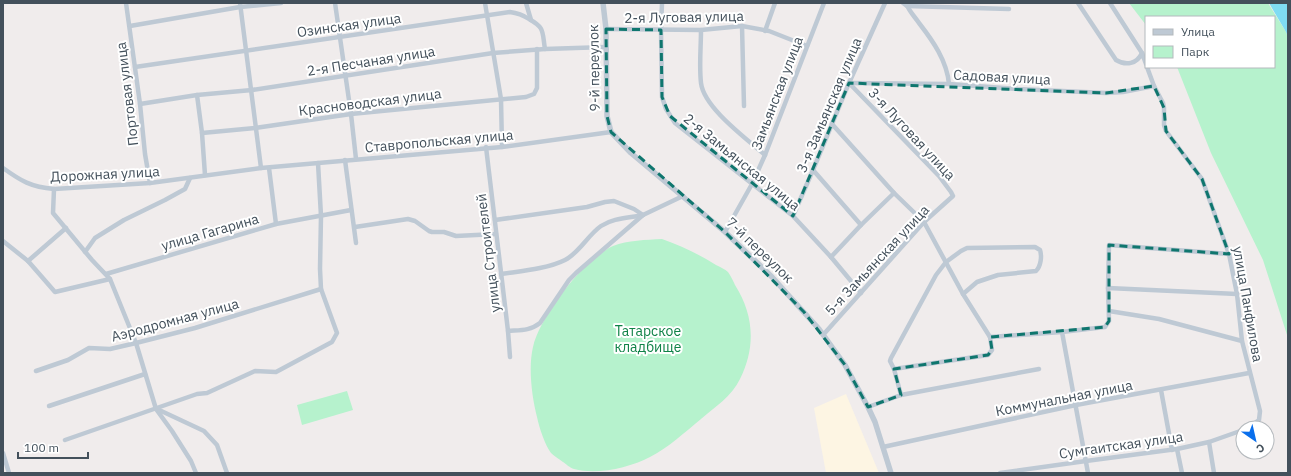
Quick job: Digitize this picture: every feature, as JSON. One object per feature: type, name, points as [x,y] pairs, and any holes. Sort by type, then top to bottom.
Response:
[{"type":"street","name":"Портовая улица","points":[[126,3],[150,183]]},
{"type":"street","points":[[130,26],[240,5],[281,3]]},
{"type":"street","points":[[335,3],[356,159]]},
{"type":"street","points":[[485,3],[501,99],[502,147]]},
{"type":"street","points":[[526,3],[531,20]]},
{"type":"street","name":"9-й переулок","points":[[603,3],[606,29],[606,116],[611,132]]},
{"type":"street","name":"2-я Замьянская улица","points":[[662,3],[662,98],[670,116],[676,123],[793,216],[831,257],[861,293]]},
{"type":"street","points":[[765,31],[775,3]]},
{"type":"street","name":"Замьянская улица","points":[[725,232],[752,184],[765,155],[824,3]]},
{"type":"street","name":"3-я Замьянская улица","points":[[793,216],[814,170],[848,83],[885,3]]},
{"type":"street","points":[[1078,3],[1117,61],[1130,64],[1137,60],[1142,53]]},
{"type":"street","points":[[1110,3],[1142,53],[1145,61]]},
{"type":"street","points":[[906,4],[1009,9]]},
{"type":"street","points":[[906,4],[933,42],[946,67],[949,84]]},
{"type":"street","points":[[240,5],[261,168]]},
{"type":"street","name":"Озинская улица","points":[[135,67],[510,12],[517,13],[539,25],[542,30],[545,49]]},
{"type":"street","points":[[742,26],[744,106]]},
{"type":"street","name":"2-я Луговая улица","points":[[606,29],[701,30],[742,26],[765,31],[807,46]]},
{"type":"street","points":[[701,30],[701,83],[704,94],[723,118],[765,155]]},
{"type":"street","name":"2-я Песчаная улица","points":[[140,104],[197,95],[252,90],[493,53],[537,49],[606,47]]},
{"type":"street","name":"Красноводская улица","points":[[202,133],[255,128],[351,114],[530,96],[534,94],[537,88],[537,49]]},
{"type":"street","name":"улица Панфилова","points":[[1147,68],[1164,108],[1164,125],[1166,131],[1202,179],[1229,254],[1237,294],[1242,341],[1260,411],[1259,420]]},
{"type":"street","name":"Садовая улица","points":[[848,83],[949,84],[1106,93],[1123,92],[1154,86]]},
{"type":"street","name":"3-я Луговая улица","points":[[848,83],[939,176],[952,193],[953,196],[949,201]]},
{"type":"street","points":[[197,95],[205,175]]},
{"type":"street","points":[[832,124],[894,193],[924,222],[990,337],[992,350],[988,355],[894,369]]},
{"type":"street","name":"Ставропольская улица","points":[[269,168],[486,147],[502,147],[611,132]]},
{"type":"street","name":"7-й переулок","points":[[611,132],[631,153],[725,232],[772,277],[823,335],[845,365],[868,407],[891,473]]},
{"type":"street","name":"улица Строителей","points":[[486,147],[510,357]]},
{"type":"street","points":[[345,160],[356,243]]},
{"type":"street","points":[[65,440],[197,394],[207,393],[255,371],[276,372],[332,342],[337,333],[321,289],[321,216],[318,163]]},
{"type":"street","name":"Дорожная улица","points":[[3,168],[29,184],[39,188],[54,189],[150,183],[269,168]]},
{"type":"street","points":[[269,168],[276,224]]},
{"type":"street","points":[[814,170],[861,225]]},
{"type":"street","name":"Дорожная улица","points":[[85,252],[95,238],[124,220],[185,189],[190,178]]},
{"type":"street","points":[[54,189],[52,212],[85,252],[110,279],[136,343],[156,409],[172,430],[191,461],[196,473]]},
{"type":"street","points":[[831,257],[894,193]]},
{"type":"street","points":[[501,274],[566,260],[601,226],[611,221],[643,215],[683,196]]},
{"type":"street","points":[[495,220],[587,207],[614,201],[634,209],[643,215]]},
{"type":"street","name":"5-я Замьянская улица","points":[[823,335],[861,293],[872,278],[924,222],[949,201]]},
{"type":"street","name":"улица Гагарина","points":[[106,274],[276,224],[351,210]]},
{"type":"street","points":[[508,331],[529,330],[536,327],[569,280],[643,215]]},
{"type":"street","points":[[355,227],[408,219],[415,221],[432,232],[444,232],[456,236],[496,234]]},
{"type":"street","points":[[28,261],[66,228]]},
{"type":"street","points":[[3,241],[28,261],[55,292],[110,279]]},
{"type":"street","points":[[990,337],[1103,328],[1107,325],[1109,321],[1109,245],[1229,254]]},
{"type":"street","points":[[901,395],[894,369],[890,361],[891,358],[936,275],[946,262],[967,248],[1035,247],[1040,250],[1039,267],[1036,271],[998,275],[977,282],[964,294]]},
{"type":"street","points":[[1108,288],[1237,294]]},
{"type":"street","name":"Аэродромная улица","points":[[36,371],[68,360],[89,348],[110,349],[195,328],[321,289]]},
{"type":"street","points":[[1109,311],[1159,319],[1242,341]]},
{"type":"street","points":[[1062,332],[1088,473]]},
{"type":"street","points":[[868,407],[901,395],[1039,369]]},
{"type":"street","name":"Коммунальная улица","points":[[883,447],[1076,405],[1249,373]]},
{"type":"street","points":[[49,406],[145,374]]},
{"type":"street","points":[[1160,390],[1174,450],[1182,473]]},
{"type":"street","points":[[156,409],[204,431],[217,445],[227,473]]},
{"type":"street","name":"Сумгаитская улица","points":[[1000,473],[1086,460],[1174,450],[1209,442],[1235,433]]},
{"type":"street","points":[[1209,442],[1214,473]]},
{"type":"street","points":[[3,453],[9,473]]},
{"type":"highlighted area","points":[[606,29],[661,30],[662,97],[670,116],[793,216],[849,83],[1106,93],[1154,86],[1164,108],[1166,131],[1202,179],[1229,254],[1109,245],[1109,321],[1105,327],[990,337],[992,350],[988,355],[894,369],[901,395],[868,407],[845,365],[804,312],[725,232],[611,132],[607,116]]},
{"type":"shaded area","points":[[846,394],[879,473],[826,473],[814,408]]},
{"type":"green space","points":[[1129,3],[1268,3],[1286,32],[1288,37],[1288,338],[1263,260],[1211,153],[1177,68],[1275,68],[1275,16],[1145,16],[1145,24]]},
{"type":"green space","name":"Татарское кладбище","points":[[662,239],[683,247],[724,269],[729,274],[741,296],[749,319],[751,331],[749,355],[745,367],[737,385],[728,396],[676,440],[657,453],[642,461],[603,471],[583,471],[568,466],[549,450],[544,441],[535,409],[532,392],[531,364],[533,347],[537,334],[554,305],[577,275],[602,253],[613,246],[625,243]]},
{"type":"green space","points":[[347,391],[353,410],[302,425],[297,405]]},
{"type":"water","points":[[1269,3],[1288,3],[1288,37],[1286,32]]}]
